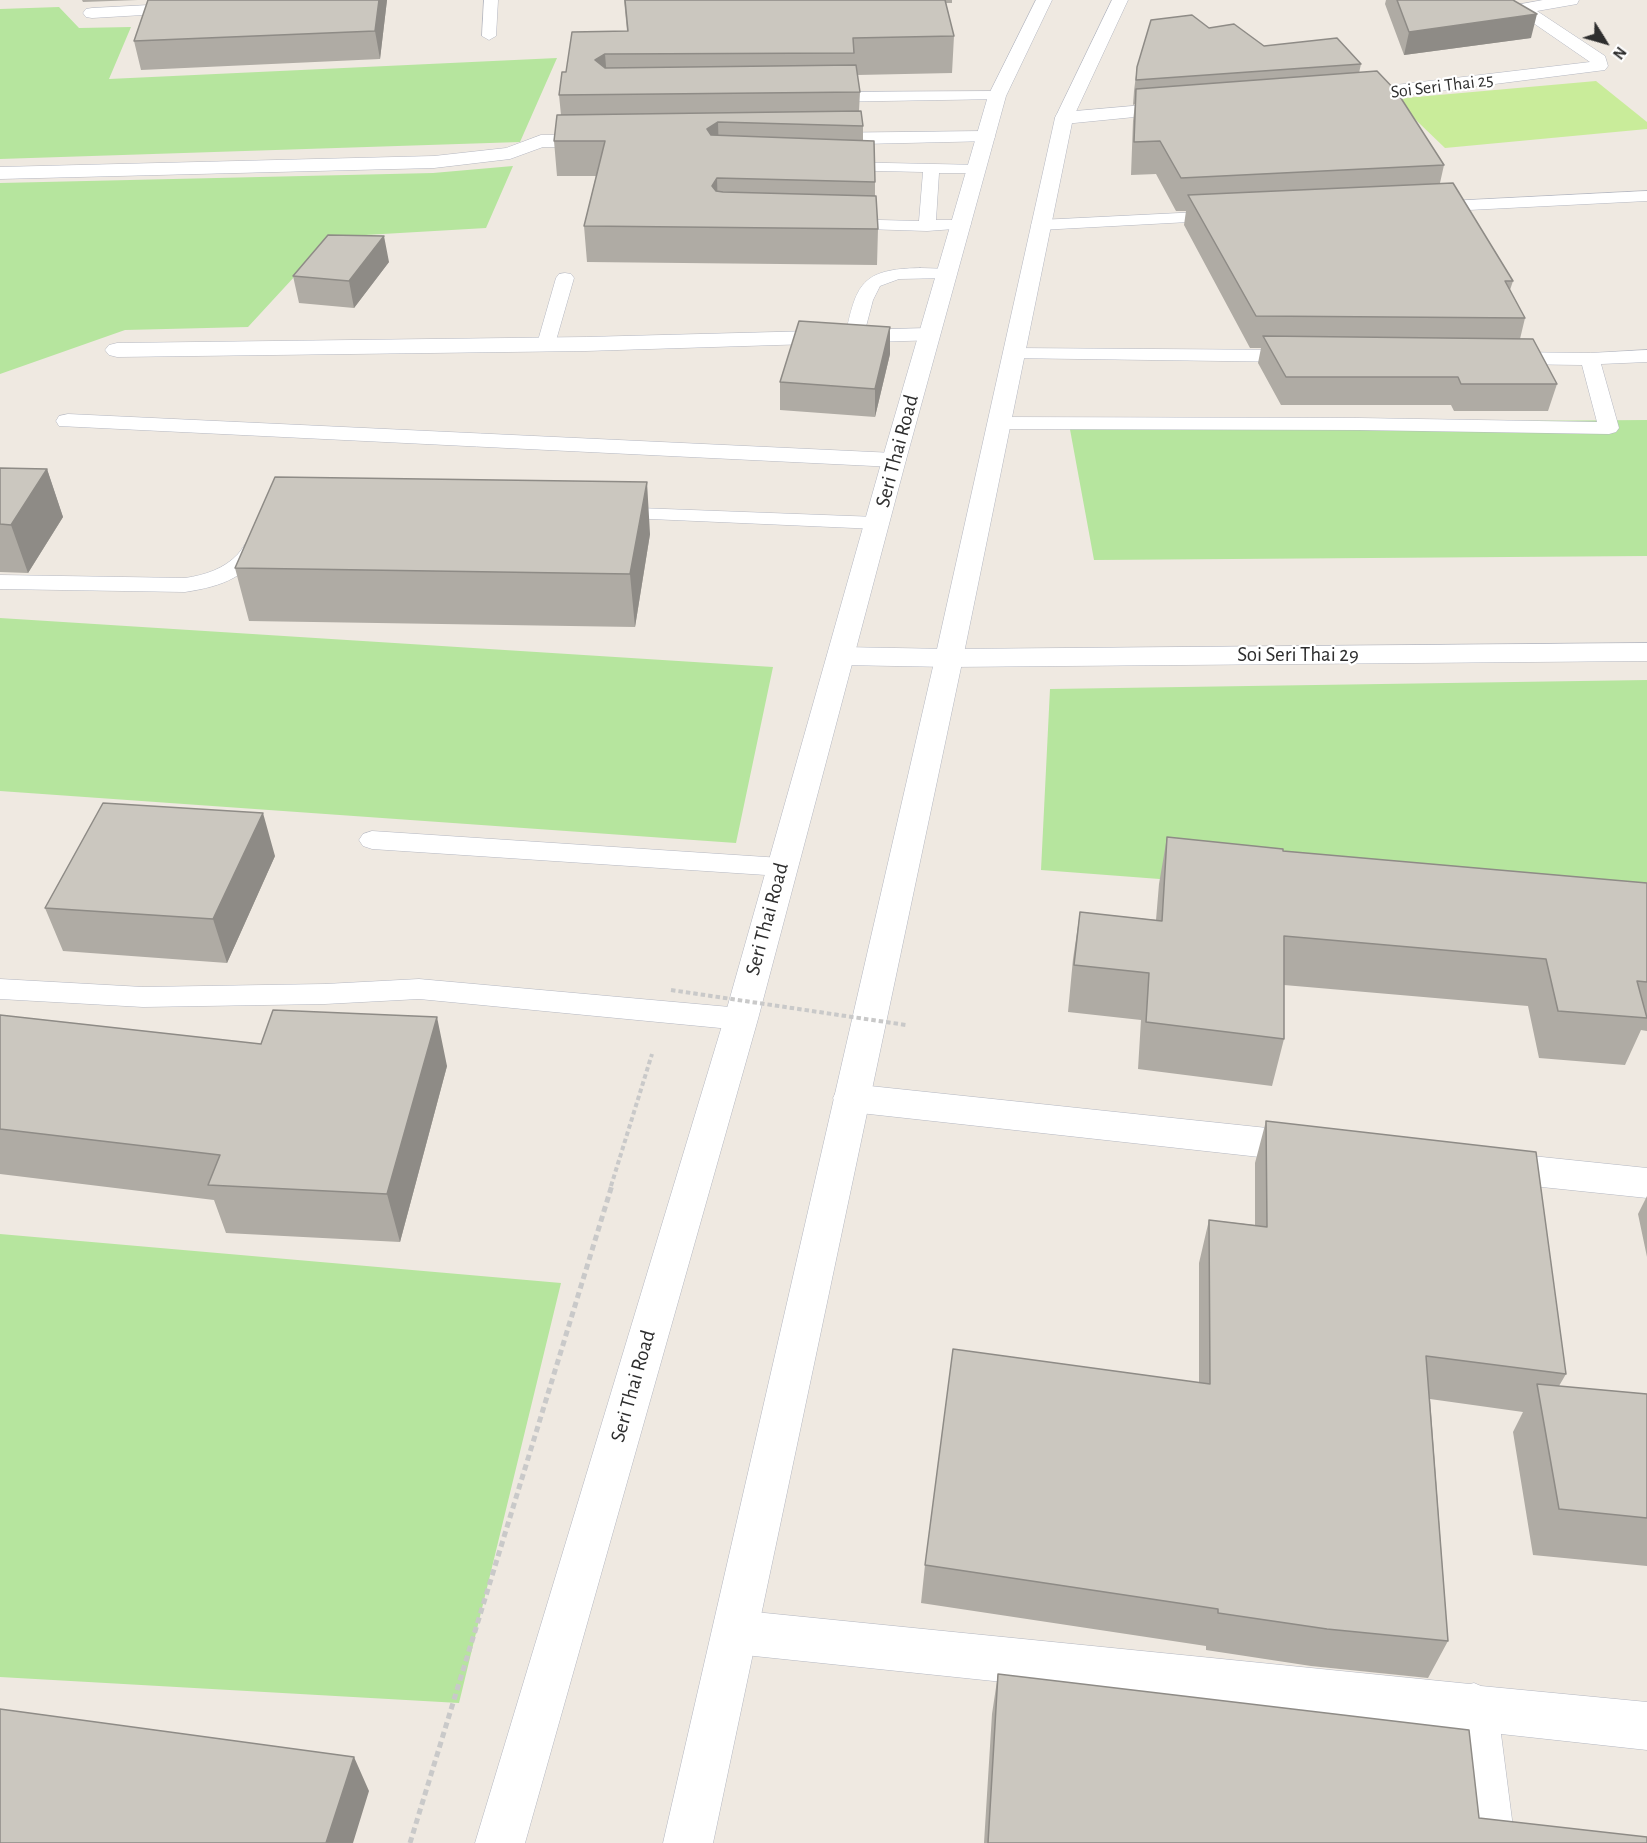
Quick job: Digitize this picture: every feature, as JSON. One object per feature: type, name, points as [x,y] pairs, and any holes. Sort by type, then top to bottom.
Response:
[{"type":"street","name":"Seri Thai Road","points":[[500,1843],[741,1019],[781,867],[997,96],[1044,0]]},
{"type":"street","points":[[688,1843],[949,658],[1064,118],[1120,0]]},
{"type":"street","name":"Soi Seri Thai 25","points":[[1335,97],[1599,66],[1601,63],[1599,60],[1589,52],[1522,9],[1571,0]]},
{"type":"street","points":[[92,13],[210,7]]},
{"type":"street","points":[[1064,118],[1192,107]]},
{"type":"street","points":[[796,139],[985,137]]},
{"type":"street","points":[[0,173],[434,162],[510,153],[541,141],[619,140]]},
{"type":"street","points":[[117,350],[546,344],[929,335]]},
{"type":"street","points":[[68,421],[894,460]]},
{"type":"street","name":"Soi Seri Thai 29","points":[[841,656],[949,658],[1647,652]]},
{"type":"street","points":[[851,1098],[1338,1150]]},
{"type":"street","points":[[1457,1163],[1647,1183]]},
{"type":"street","points":[[735,1632],[1474,1706],[1647,1726]]},
{"type":"street","points":[[1474,1706],[1490,1843]]},
{"type":"lane","points":[[489,36],[491,0]]},
{"type":"lane","points":[[808,97],[997,96]]},
{"type":"lane","points":[[825,167],[931,170],[976,168]]},
{"type":"lane","points":[[927,226],[931,170]]},
{"type":"lane","points":[[1408,208],[1647,196]]},
{"type":"lane","points":[[1040,225],[1241,216]]},
{"type":"lane","points":[[820,223],[927,226],[962,224]]},
{"type":"lane","points":[[854,338],[865,299],[873,282],[891,275],[947,273]]},
{"type":"lane","points":[[546,344],[565,278]]},
{"type":"lane","points":[[1013,354],[1318,357]]},
{"type":"lane","points":[[1484,358],[1590,359],[1647,356]]},
{"type":"lane","points":[[1000,423],[1348,424],[1609,428],[1590,359]]},
{"type":"lane","points":[[588,513],[877,523]]},
{"type":"lane","points":[[0,582],[185,585],[211,582],[239,566],[255,548],[267,523]]},
{"type":"lane","points":[[372,840],[781,867]]},
{"type":"lane","points":[[0,989],[143,997],[325,994],[419,989],[668,1001],[741,1019]]},
{"type":"path","points":[[410,1843],[668,1001],[906,1025]]},
{"type":"green space","points":[[59,7],[79,28],[131,27],[109,79],[557,58],[520,142],[0,159],[0,9]]},
{"type":"green space","points":[[1596,81],[1647,122],[1647,129],[1445,148],[1394,99]]},
{"type":"green space","points":[[513,166],[486,228],[331,237],[248,327],[125,330],[0,374],[0,183],[433,173]]},
{"type":"green space","points":[[1647,420],[1647,556],[1094,560],[1069,424]]},
{"type":"green space","points":[[0,618],[773,667],[736,843],[0,791]]},
{"type":"green space","points":[[1647,680],[1647,916],[1041,870],[1050,689]]},
{"type":"green space","points":[[0,1234],[561,1283],[459,1703],[0,1677]]},
{"type":"building","points":[[148,0],[379,0],[375,31],[134,41]]},
{"type":"building","points":[[625,0],[945,0],[954,36],[853,38],[854,53],[605,54],[595,60],[605,68],[856,65],[860,92],[559,95],[562,72],[566,72],[572,32],[628,31]]},
{"type":"building","points":[[1397,0],[1513,0],[1537,14],[1409,32]]},
{"type":"building","points":[[1192,15],[1209,28],[1234,24],[1264,46],[1337,38],[1361,64],[1136,80],[1137,67],[1151,20]]},
{"type":"building","points":[[1377,71],[1397,92],[1444,165],[1181,178],[1160,141],[1134,142],[1136,89]]},
{"type":"building","points":[[861,111],[863,126],[718,122],[707,129],[711,135],[874,141],[875,182],[717,178],[712,186],[716,191],[723,192],[876,196],[878,229],[584,226],[605,141],[554,141],[557,115]]},
{"type":"building","points":[[1453,183],[1513,281],[1505,281],[1525,318],[1256,316],[1188,195]]},
{"type":"building","points":[[328,235],[384,236],[349,281],[293,276]]},
{"type":"building","points":[[799,321],[890,327],[875,389],[780,382]]},
{"type":"building","points":[[1263,336],[1533,339],[1557,384],[1461,384],[1458,377],[1286,377]]},
{"type":"building","points":[[0,468],[47,469],[11,525],[0,524]]},
{"type":"building","points":[[275,477],[647,482],[630,574],[235,568]]},
{"type":"building","points":[[103,803],[263,813],[213,919],[45,908]]},
{"type":"building","points":[[1167,837],[1283,849],[1283,851],[1647,883],[1647,982],[1637,981],[1647,1018],[1558,1011],[1546,959],[1284,936],[1284,1039],[1146,1022],[1149,973],[1074,965],[1080,912],[1162,921]]},
{"type":"building","points":[[273,1010],[437,1017],[387,1194],[208,1185],[220,1155],[0,1129],[0,1015],[261,1044]]},
{"type":"building","points":[[1266,1121],[1536,1152],[1566,1374],[1426,1356],[1448,1641],[1327,1629],[1218,1613],[1218,1609],[925,1565],[953,1349],[1210,1384],[1209,1220],[1267,1227]]},
{"type":"building","points":[[1537,1384],[1647,1394],[1647,1518],[1559,1509]]},
{"type":"building","points":[[998,1674],[1469,1730],[1479,1818],[1647,1837],[1647,1843],[988,1843]]},
{"type":"building","points":[[0,1709],[354,1757],[326,1843],[0,1843]]}]
